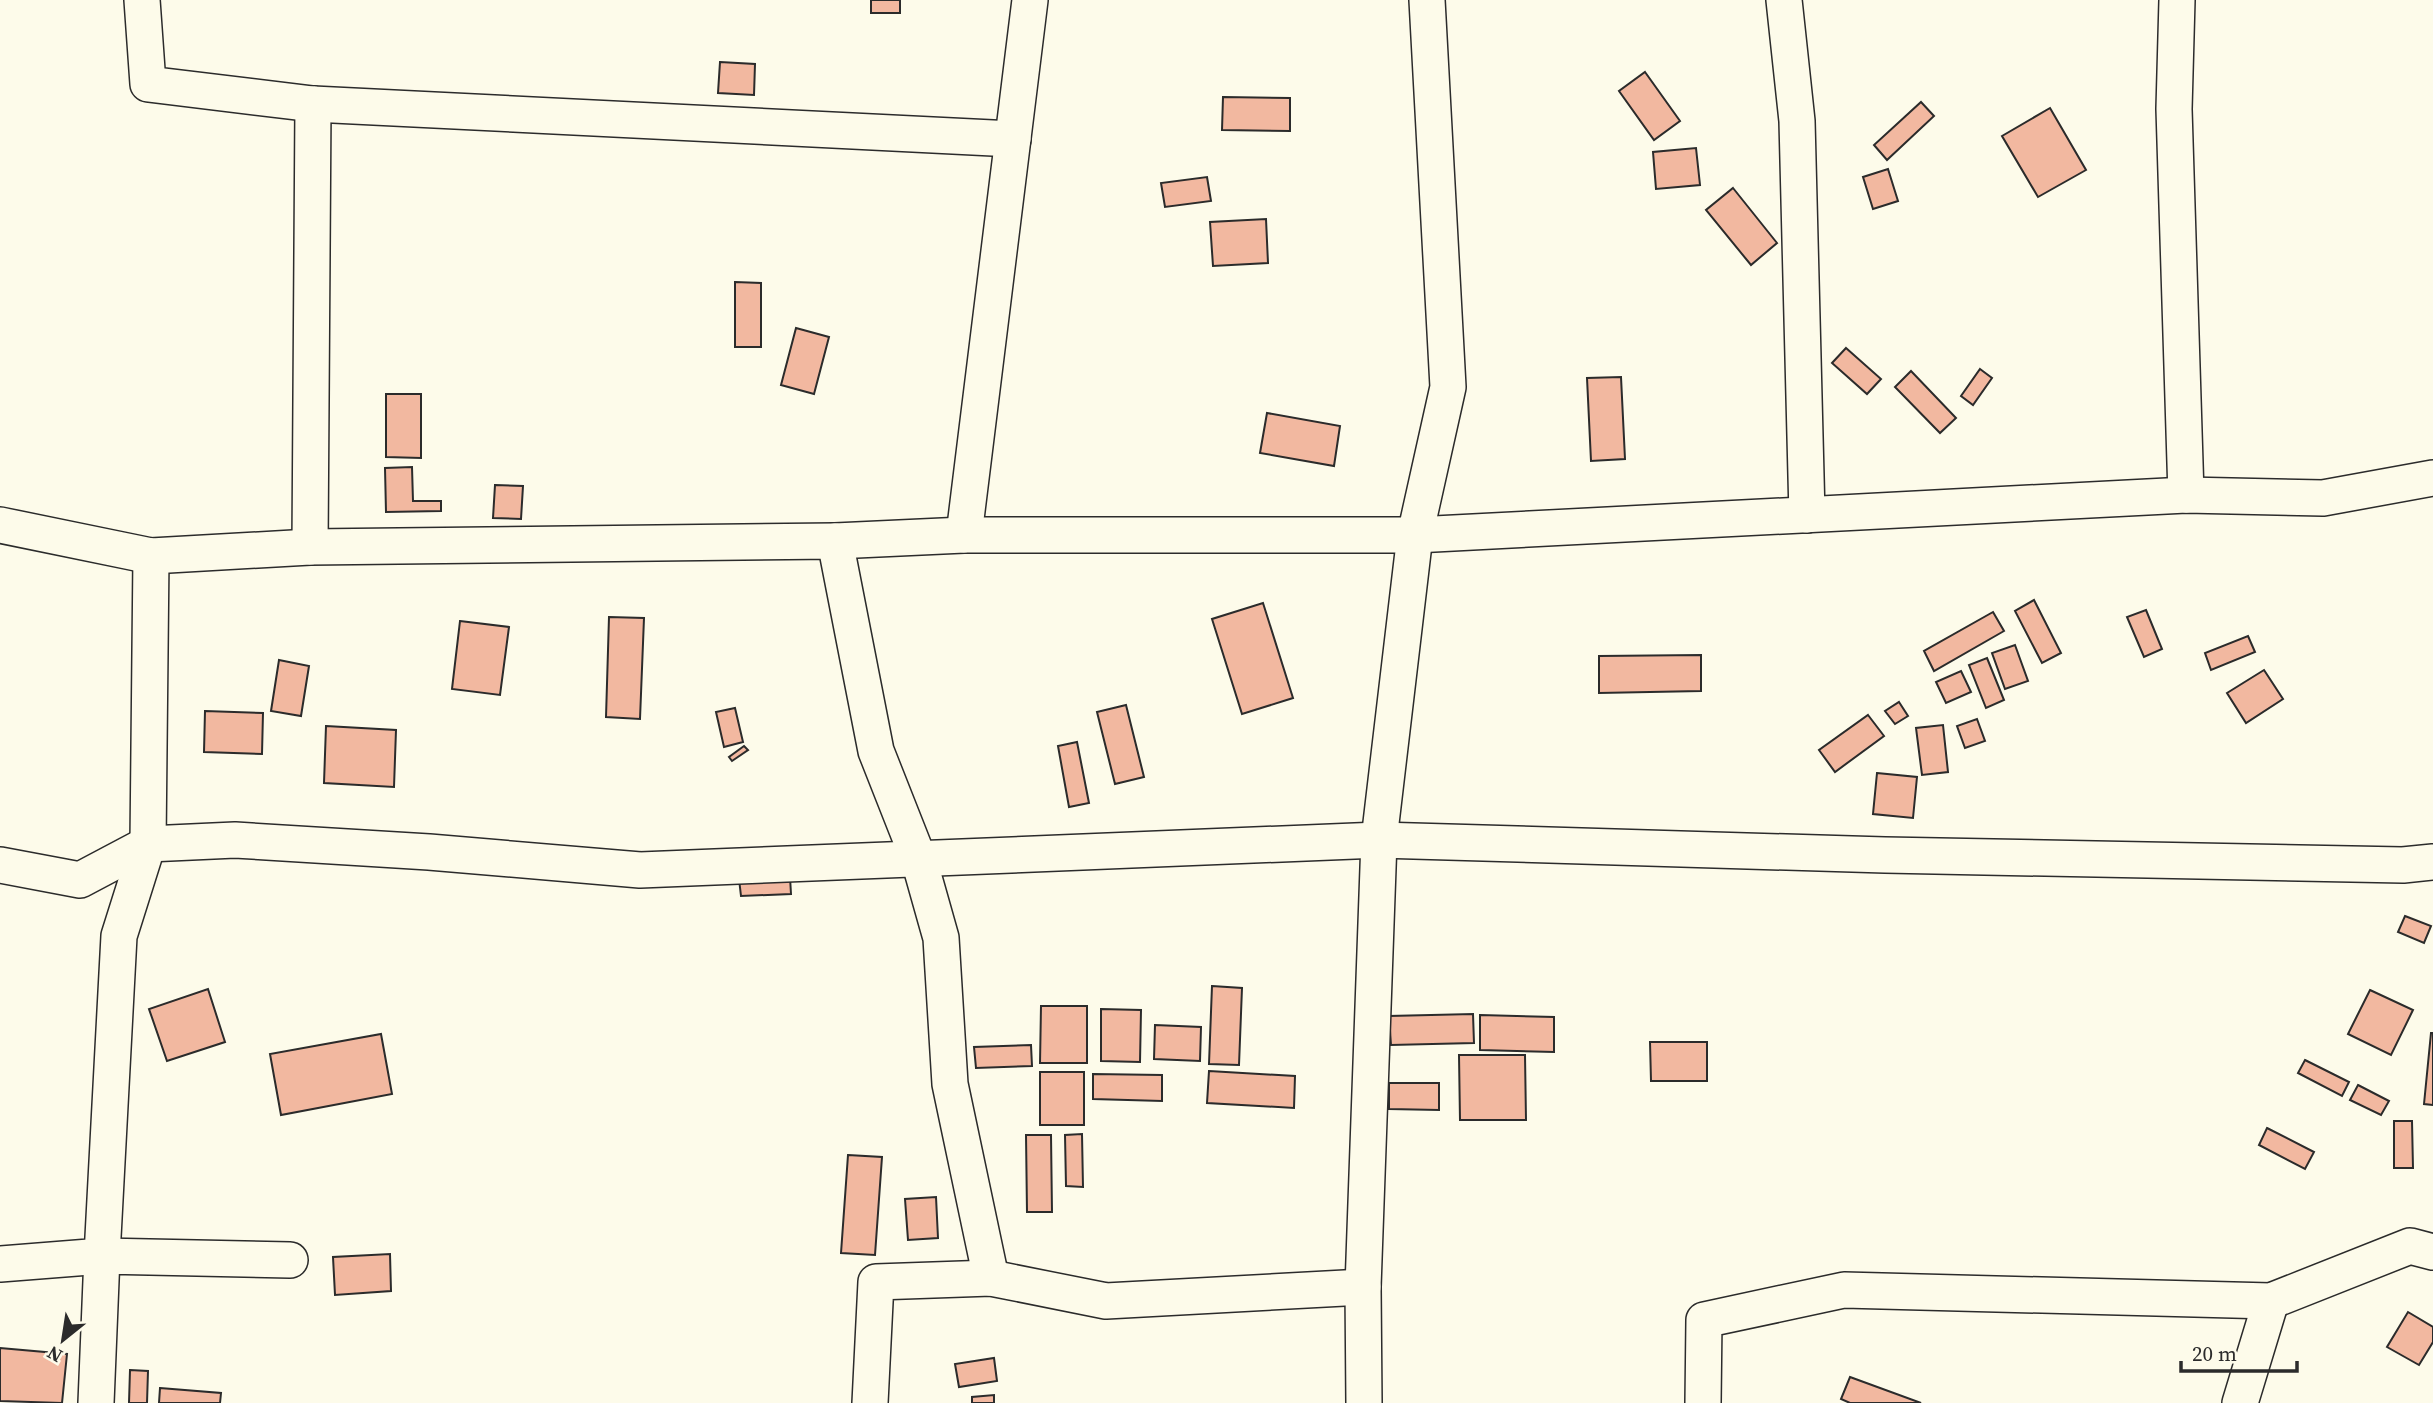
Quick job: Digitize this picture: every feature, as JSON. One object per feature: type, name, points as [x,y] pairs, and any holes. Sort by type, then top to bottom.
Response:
[{"type":"street","points":[[142,0],[148,84],[313,104],[1013,139]]},
{"type":"street","points":[[964,535],[1030,0]]},
{"type":"street","points":[[1364,1403],[1363,1287],[1379,840],[1415,536],[1448,387],[1427,0]]},
{"type":"street","points":[[1784,0],[1797,121],[1807,515]]},
{"type":"street","points":[[2177,0],[2174,109],[2186,495]]},
{"type":"street","points":[[310,547],[313,104]]},
{"type":"street","points":[[0,525],[150,556],[310,547],[835,541],[964,535],[1415,536],[2186,495],[2323,498],[2433,478]]},
{"type":"street","points":[[835,541],[876,751],[919,859],[941,938],[950,1084],[991,1278]]},
{"type":"street","points":[[96,1403],[119,936],[148,844],[150,556]]},
{"type":"street","points":[[0,865],[80,880],[148,844],[235,840],[415,851],[640,870],[1379,840],[1899,856],[2403,865],[2433,862]]},
{"type":"street","points":[[1703,1403],[1704,1320],[1844,1290],[2270,1301],[2410,1246],[2433,1252]]},
{"type":"street","points":[[0,1264],[102,1256],[290,1260]]},
{"type":"street","points":[[870,1403],[876,1282],[991,1278],[1106,1301],[1363,1287]]},
{"type":"street","points":[[2240,1403],[2270,1301]]},
{"type":"building","points":[[871,0],[900,0],[900,13],[871,13]]},
{"type":"building","points":[[720,62],[755,64],[754,95],[718,93]]},
{"type":"building","points":[[1645,72],[1680,121],[1654,140],[1619,91]]},
{"type":"building","points":[[1223,97],[1290,98],[1290,131],[1222,130]]},
{"type":"building","points":[[1921,102],[1934,116],[1887,160],[1874,145]]},
{"type":"building","points":[[2050,108],[2086,170],[2038,197],[2002,136]]},
{"type":"building","points":[[1696,148],[1700,185],[1656,189],[1653,152]]},
{"type":"building","points":[[1888,169],[1898,201],[1873,209],[1863,177]]},
{"type":"building","points":[[1207,177],[1211,201],[1165,207],[1161,183]]},
{"type":"building","points":[[1733,188],[1777,243],[1751,265],[1706,210]]},
{"type":"building","points":[[1266,219],[1268,263],[1213,266],[1210,222]]},
{"type":"building","points":[[735,282],[761,283],[761,347],[735,347]]},
{"type":"building","points":[[796,328],[829,337],[814,394],[781,385]]},
{"type":"building","points":[[1846,348],[1881,379],[1867,394],[1832,363]]},
{"type":"building","points":[[1980,369],[1992,378],[1973,405],[1961,396]]},
{"type":"building","points":[[1911,371],[1956,418],[1940,433],[1895,387]]},
{"type":"building","points":[[1621,377],[1625,459],[1591,461],[1587,378]]},
{"type":"building","points":[[386,394],[421,394],[421,458],[386,457]]},
{"type":"building","points":[[1267,413],[1340,426],[1334,466],[1260,453]]},
{"type":"building","points":[[412,467],[413,501],[441,501],[441,511],[386,512],[385,468]]},
{"type":"building","points":[[495,485],[523,486],[521,519],[493,518]]},
{"type":"building","points":[[2034,600],[2061,653],[2042,663],[2015,611]]},
{"type":"building","points":[[1263,603],[1293,698],[1242,714],[1212,619]]},
{"type":"building","points":[[2146,610],[2162,649],[2144,657],[2127,617]]},
{"type":"building","points":[[1993,612],[2004,631],[1934,671],[1924,651]]},
{"type":"building","points":[[609,617],[644,618],[640,719],[606,717]]},
{"type":"building","points":[[460,621],[509,627],[500,695],[452,689]]},
{"type":"building","points":[[2248,636],[2255,652],[2211,670],[2205,653]]},
{"type":"building","points":[[2015,645],[2028,681],[2005,689],[1992,653]]},
{"type":"building","points":[[1701,655],[1701,691],[1599,693],[1599,656]]},
{"type":"building","points":[[1987,658],[2004,700],[1986,708],[1969,665]]},
{"type":"building","points":[[279,660],[309,666],[301,716],[271,711]]},
{"type":"building","points":[[2264,670],[2283,699],[2246,723],[2227,693]]},
{"type":"building","points":[[1961,671],[1971,692],[1946,703],[1936,682]]},
{"type":"building","points":[[1899,702],[1908,716],[1895,724],[1885,711]]},
{"type":"building","points":[[1126,705],[1144,777],[1115,784],[1097,712]]},
{"type":"building","points":[[735,708],[743,742],[724,747],[716,712]]},
{"type":"building","points":[[205,711],[263,713],[262,754],[204,752]]},
{"type":"building","points":[[1868,715],[1884,736],[1835,772],[1819,750]]},
{"type":"building","points":[[1977,719],[1985,741],[1965,748],[1957,726]]},
{"type":"building","points":[[1943,725],[1948,772],[1922,775],[1916,728]]},
{"type":"building","points":[[326,726],[396,730],[394,787],[324,783]]},
{"type":"building","points":[[1077,742],[1089,803],[1069,807],[1058,746]]},
{"type":"building","points":[[744,746],[748,750],[732,761],[729,757]]},
{"type":"building","points":[[1877,773],[1917,777],[1913,818],[1873,814]]},
{"type":"building","points":[[790,877],[791,894],[741,896],[739,879]]},
{"type":"building","points":[[2405,916],[2431,926],[2424,943],[2398,932]]},
{"type":"building","points":[[1212,986],[1242,988],[1239,1065],[1209,1064]]},
{"type":"building","points":[[208,989],[225,1042],[167,1061],[149,1009]]},
{"type":"building","points":[[2370,990],[2413,1010],[2391,1055],[2348,1034]]},
{"type":"building","points":[[1041,1006],[1087,1006],[1087,1063],[1040,1063]]},
{"type":"building","points":[[1101,1009],[1141,1010],[1140,1062],[1101,1061]]},
{"type":"building","points":[[1473,1014],[1474,1043],[1391,1045],[1389,1016]]},
{"type":"building","points":[[1480,1015],[1554,1017],[1554,1052],[1480,1050]]},
{"type":"building","points":[[1155,1025],[1201,1027],[1200,1061],[1154,1059]]},
{"type":"building","points":[[2433,1033],[2433,1105],[2424,1104]]},
{"type":"building","points":[[381,1034],[392,1094],[281,1115],[270,1054]]},
{"type":"building","points":[[1650,1042],[1707,1042],[1707,1081],[1651,1081]]},
{"type":"building","points":[[1031,1045],[1032,1066],[976,1068],[974,1047]]},
{"type":"building","points":[[1459,1055],[1525,1055],[1526,1120],[1460,1120]]},
{"type":"building","points":[[2305,1060],[2349,1082],[2342,1096],[2298,1073]]},
{"type":"building","points":[[1209,1071],[1295,1076],[1294,1108],[1207,1103]]},
{"type":"building","points":[[1040,1072],[1084,1072],[1084,1125],[1040,1125]]},
{"type":"building","points":[[1093,1074],[1162,1075],[1162,1101],[1093,1099]]},
{"type":"building","points":[[1389,1083],[1439,1083],[1439,1110],[1389,1109]]},
{"type":"building","points":[[2358,1085],[2389,1101],[2381,1115],[2350,1100]]},
{"type":"building","points":[[2394,1121],[2412,1121],[2413,1168],[2394,1168]]},
{"type":"building","points":[[2267,1128],[2314,1152],[2305,1169],[2259,1145]]},
{"type":"building","points":[[1082,1134],[1083,1187],[1066,1186],[1065,1135]]},
{"type":"building","points":[[1026,1135],[1051,1135],[1052,1212],[1027,1212]]},
{"type":"building","points":[[848,1155],[882,1157],[875,1255],[841,1253]]},
{"type":"building","points":[[936,1197],[938,1238],[908,1240],[905,1199]]},
{"type":"building","points":[[390,1254],[391,1291],[335,1295],[333,1257]]},
{"type":"building","points":[[2408,1312],[2433,1327],[2433,1342],[2419,1365],[2387,1347]]},
{"type":"building","points":[[0,1348],[67,1354],[62,1403],[0,1401]]},
{"type":"building","points":[[994,1358],[997,1381],[959,1387],[955,1364]]},
{"type":"building","points":[[130,1370],[148,1371],[147,1403],[129,1403]]},
{"type":"building","points":[[1850,1377],[1921,1403],[1850,1403],[1841,1399]]},
{"type":"building","points":[[160,1388],[221,1393],[220,1403],[159,1403]]},
{"type":"building","points":[[994,1395],[994,1403],[972,1403],[972,1397]]}]
